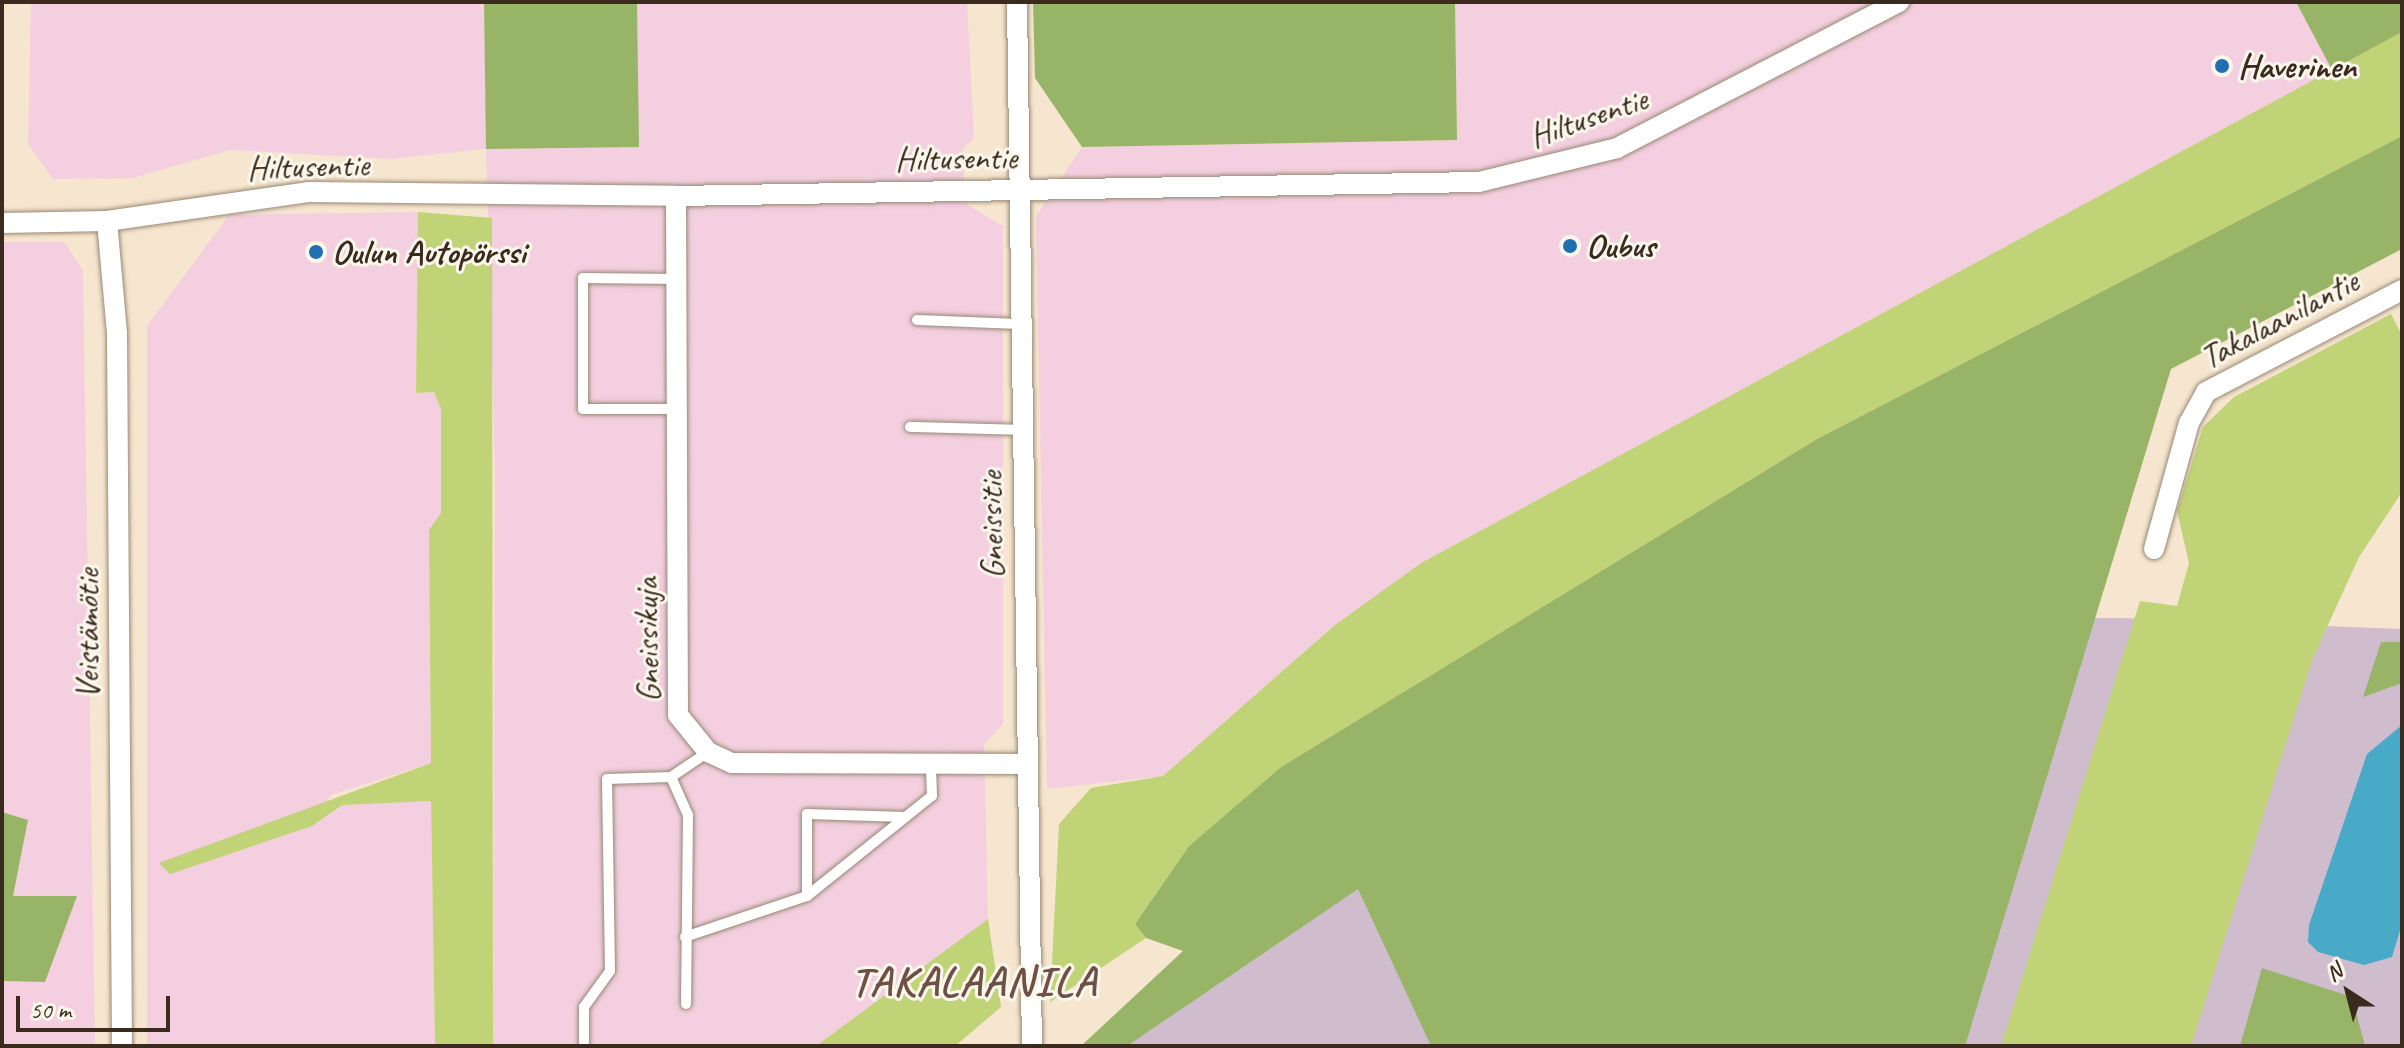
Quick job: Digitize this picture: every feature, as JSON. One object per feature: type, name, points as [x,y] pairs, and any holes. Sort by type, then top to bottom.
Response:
[{"type":"street","name":"Gneissitie","points":[[1017,2],[1032,1046]]},
{"type":"street","name":"Hiltusentie","points":[[2,223],[107,221],[308,192],[676,196],[1479,182],[1573,164],[1881,8],[1899,2]]},
{"type":"street","name":"Gneissikuja","points":[[676,196],[678,715],[708,752]]},
{"type":"street","name":"Veistämötie","points":[[107,221],[117,333],[122,1046]]},
{"type":"street","name":"Takalaanilantie","points":[[2154,549],[2189,423],[2206,392],[2402,290]]},
{"type":"street","points":[[708,752],[732,763],[1028,764]]},
{"type":"lane","points":[[677,279],[583,278],[583,409],[677,409]]},
{"type":"lane","points":[[917,320],[1020,324]]},
{"type":"lane","points":[[910,427],[1021,430]]},
{"type":"lane","points":[[584,1046],[584,1007],[610,971],[607,779],[671,777],[708,752]]},
{"type":"lane","points":[[685,937],[807,896],[932,796],[931,764]]},
{"type":"lane","points":[[671,777],[688,815],[686,1004]]},
{"type":"lane","points":[[807,896],[807,814],[906,817]]},
{"type":"shaded area","points":[[31,2],[484,2],[487,149],[638,147],[637,2],[967,2],[974,138],[962,149],[966,204],[1003,226],[1003,724],[984,744],[988,919],[816,1046],[493,1046],[495,472],[486,149],[389,159],[230,150],[133,178],[53,179],[28,144]]},
{"type":"shaded area","points":[[1455,2],[2296,2],[2332,70],[1421,563],[1335,625],[1163,776],[1047,789],[1036,216],[1082,147],[1457,140]]},
{"type":"shaded area","points":[[418,212],[416,393],[434,392],[441,409],[441,513],[429,530],[431,763],[331,795],[312,826],[342,805],[431,801],[435,1046],[147,1046],[147,326],[229,215]]},
{"type":"shaded area","points":[[2,242],[64,242],[83,271],[95,1046],[2,1046],[2,981],[45,982],[76,896],[13,896],[28,820],[2,812]]},
{"type":"shaded area","points":[[2122,618],[2402,629],[2402,1046],[1121,1046],[1168,990],[1835,619]]},
{"type":"green space","points":[[484,2],[637,2],[639,147],[486,149]]},
{"type":"green space","points":[[1033,2],[1455,2],[1457,140],[1082,147],[1035,78]]},
{"type":"green space","points":[[2296,2],[2402,2],[2402,32],[2332,70]]},
{"type":"green space","points":[[2402,32],[2402,136],[1817,439],[1281,767],[1189,846],[1135,924],[1146,938],[1050,1002],[1059,824],[1091,788],[1163,776],[1335,625],[1421,563]]},
{"type":"green space","points":[[2402,136],[2402,249],[2171,369],[1965,1046],[1431,1046],[1358,889],[1127,1046],[1081,1046],[1183,951],[1146,938],[1135,924],[1189,846],[1281,767],[1817,439]]},
{"type":"green space","points":[[418,212],[492,218],[493,1046],[435,1046],[431,801],[342,805],[312,826],[170,874],[159,863],[431,763],[429,530],[441,513],[441,409],[434,392],[416,393]]},
{"type":"green space","points":[[2391,314],[2402,335],[2402,492],[2359,557],[2312,660],[2191,1046],[2001,1046],[2140,601],[2177,606],[2189,563],[2177,511],[2203,427],[2234,397]]},
{"type":"green space","points":[[2381,642],[2402,642],[2402,683],[2363,697]]},
{"type":"green space","points":[[2,812],[28,820],[13,896],[77,896],[45,982],[2,981]]},
{"type":"green space","points":[[988,919],[1001,1007],[955,1046],[816,1046]]},
{"type":"green space","points":[[2262,968],[2352,997],[2365,1046],[2240,1046]]},
{"type":"water","points":[[2402,725],[2402,924],[2392,957],[2364,965],[2318,952],[2308,942],[2309,925],[2367,754]]},
{"type":"place","name":"Haverinen","points":[[2222,66]]},
{"type":"place","name":"Oubus","points":[[1570,246]]},
{"type":"place","name":"Oulun Autopörssi","points":[[316,252]]},
{"type":"district","name":"TAKALAANILA","points":[[974,982]]}]
